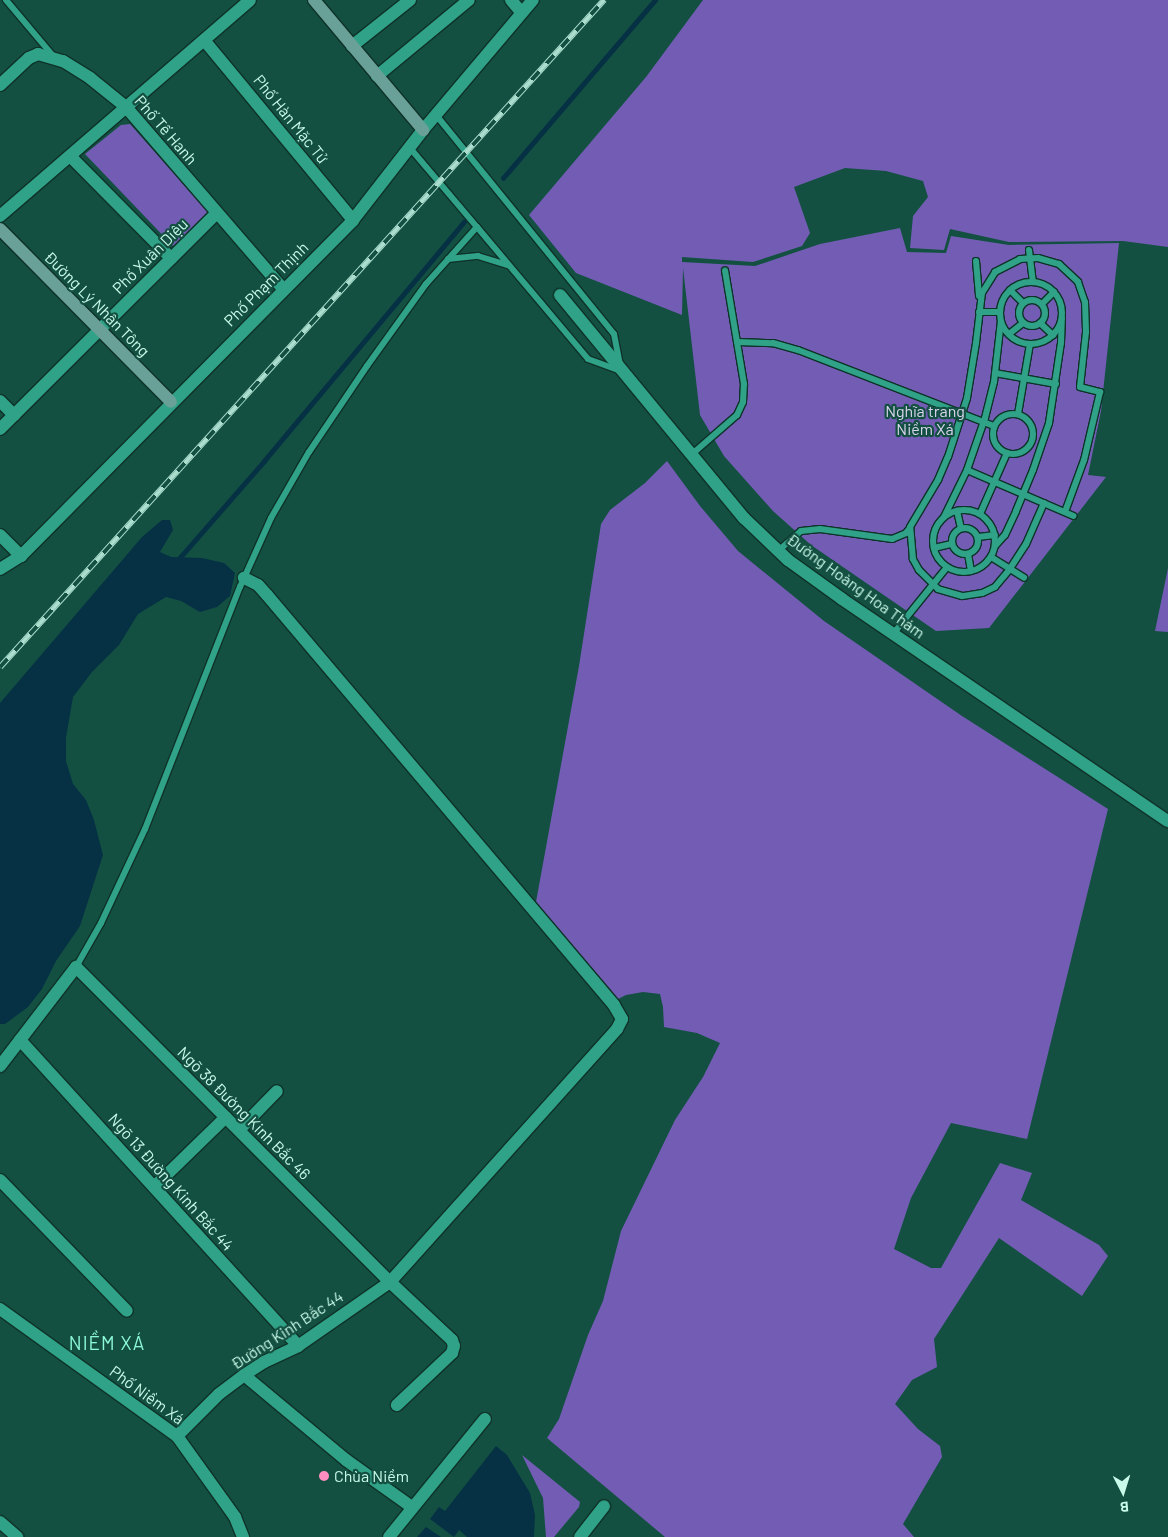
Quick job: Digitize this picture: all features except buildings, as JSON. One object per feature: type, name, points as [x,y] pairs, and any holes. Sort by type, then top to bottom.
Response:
[{"type":"street","points":[[0,216],[250,0]]},
{"type":"street","points":[[314,0],[424,130]]},
{"type":"street","points":[[352,46],[410,0]]},
{"type":"street","points":[[377,76],[469,0]]},
{"type":"street","points":[[511,0],[521,12]]},
{"type":"street","name":"Phố Phạm Thịnh","points":[[0,569],[21,556],[352,220],[436,115],[533,0]]},
{"type":"street","name":"Phố Hàn Mặc Tử","points":[[204,40],[352,220]]},
{"type":"street","name":"Phố Tế Hanh","points":[[0,84],[33,56],[44,54],[55,58],[90,78],[126,107],[283,289]]},
{"type":"street","points":[[70,156],[171,258]]},
{"type":"street","name":"Phố Xuân Diệu","points":[[0,429],[217,212]]},
{"type":"street","name":"Đường Lý Nhân Tông","points":[[0,229],[171,402]]},
{"type":"street","name":"Đường Hoàng Hoa Thám","points":[[560,295],[744,518],[778,551],[842,599],[1168,821]]},
{"type":"street","points":[[0,401],[14,415]]},
{"type":"street","points":[[0,535],[21,556]]},
{"type":"street","name":"Đường Kinh Bắc 44","points":[[177,1436],[219,1394],[244,1375],[264,1362],[298,1346],[390,1282],[494,1163],[617,1029],[622,1019],[614,1005],[267,595],[258,585],[244,578]]},
{"type":"street","points":[[0,1066],[76,967]]},
{"type":"street","name":"Ngõ 38 Đường Kinh Bắc 46","points":[[76,967],[390,1282],[452,1340],[454,1346],[452,1353],[397,1405]]},
{"type":"street","name":"Ngõ 13 Đường Kinh Bắc 44","points":[[20,1040],[298,1346]]},
{"type":"street","points":[[239,1130],[277,1092]]},
{"type":"street","points":[[154,1187],[226,1117]]},
{"type":"street","points":[[0,1180],[127,1310]]},
{"type":"street","name":"Phố Niềm Xá","points":[[0,1309],[177,1436],[230,1508],[243,1537]]},
{"type":"street","points":[[244,1375],[346,1460],[412,1507]]},
{"type":"street","points":[[389,1537],[485,1419]]},
{"type":"street","points":[[580,1537],[604,1506]]},
{"type":"street","points":[[0,1522],[17,1537]]},
{"type":"lane","points":[[6,0],[55,58]]},
{"type":"lane","points":[[436,115],[614,334],[621,371]]},
{"type":"lane","points":[[410,148],[588,359],[621,371]]},
{"type":"lane","points":[[76,967],[101,923],[145,829],[244,578],[271,518],[309,452],[366,366],[426,284],[477,227]]},
{"type":"lane","points":[[1029,250],[1033,282]]},
{"type":"lane","points":[[448,259],[478,256],[509,265]]},
{"type":"lane","points":[[778,551],[801,531],[820,529],[892,539],[906,533],[938,480],[955,439],[973,368],[982,293],[995,272],[1012,261],[1030,258],[1049,260],[1058,264],[1078,282],[1085,302],[1086,317],[1080,387],[1100,392],[1084,460],[1065,512]]},
{"type":"lane","points":[[976,261],[980,302]]},
{"type":"lane","points":[[691,455],[737,415],[743,402],[744,384],[725,271]]},
{"type":"lane","points":[[1033,282],[1047,286],[1060,300],[1062,318],[1061,343],[1049,422],[1024,494],[1005,535],[980,568],[958,572],[947,567],[940,560],[934,548],[935,531],[967,470],[984,422],[995,373],[1002,303],[1010,290],[1019,284],[1033,282]]},
{"type":"lane","points":[[1010,290],[1022,303]]},
{"type":"lane","points":[[1042,304],[1054,292]]},
{"type":"lane","points":[[1032,299],[1042,304],[1045,315],[1040,323],[1029,326],[1022,322],[1018,314],[1022,303],[1032,299]]},
{"type":"lane","points":[[979,312],[1000,312]]},
{"type":"lane","points":[[1001,321],[1009,334],[1018,341],[1030,344],[1040,343],[1053,335],[1062,318]]},
{"type":"lane","points":[[1009,334],[1022,322]]},
{"type":"lane","points":[[1040,323],[1053,335]]},
{"type":"lane","points":[[737,342],[772,343],[798,350],[994,426]]},
{"type":"lane","points":[[1018,414],[1030,344]]},
{"type":"lane","points":[[995,373],[1056,384]]},
{"type":"lane","points":[[1018,414],[1030,422],[1033,439],[1031,445],[1022,452],[1006,453],[995,444],[994,426],[1002,417],[1018,414]]},
{"type":"lane","points":[[980,514],[1006,453]]},
{"type":"lane","points":[[967,470],[1074,516]]},
{"type":"lane","points":[[910,527],[913,559],[919,570],[933,585],[947,593],[972,596],[995,586],[1010,570],[1026,544],[1044,503]]},
{"type":"lane","points":[[944,517],[957,511],[971,510],[980,514],[987,520],[995,535],[995,546]]},
{"type":"lane","points":[[957,511],[961,528]]},
{"type":"lane","points":[[961,528],[970,528],[978,537],[977,547],[968,554],[958,552],[952,544],[954,533],[961,528]]},
{"type":"lane","points":[[978,537],[995,535]]},
{"type":"lane","points":[[934,548],[952,544]]},
{"type":"lane","points":[[968,554],[970,571]]},
{"type":"lane","points":[[990,557],[1024,578]]},
{"type":"lane","points":[[893,634],[947,567]]},
{"type":"green space","name":"Nghĩa trang Niềm Xá","points":[[703,0],[1168,0],[1168,247],[1123,241],[1009,242],[950,229],[944,250],[910,248],[913,216],[928,197],[923,181],[886,171],[845,168],[794,187],[810,233],[802,246],[753,262],[682,257],[682,262],[755,266],[820,244],[900,228],[907,252],[946,253],[951,236],[1009,245],[1119,243],[1101,411],[1088,475],[1106,477],[989,628],[936,631],[811,545],[773,511],[724,456],[700,415],[683,268],[682,315],[576,273],[529,215],[646,77]]},
{"type":"green space","points":[[130,124],[208,212],[173,246],[85,154],[121,125]]},
{"type":"green space","points":[[667,461],[700,506],[738,551],[824,621],[962,716],[1108,809],[1027,1139],[951,1123],[911,1198],[894,1249],[931,1268],[941,1268],[1000,1163],[1032,1173],[1021,1200],[1099,1245],[1108,1256],[1082,1296],[999,1238],[934,1339],[937,1367],[912,1380],[895,1404],[918,1429],[940,1446],[942,1457],[903,1524],[914,1537],[665,1537],[547,1438],[559,1419],[588,1335],[603,1301],[621,1231],[675,1120],[703,1077],[720,1043],[697,1033],[664,1027],[660,994],[643,992],[626,995],[616,1000],[536,902],[579,666],[601,524],[610,510],[645,483]]},
{"type":"green space","points":[[1168,568],[1168,632],[1155,631]]},
{"type":"green space","points":[[522,1455],[580,1502],[579,1507],[554,1537],[546,1537],[543,1498]]},
{"type":"water","points":[[162,520],[170,520],[173,530],[160,552],[171,557],[202,558],[224,563],[235,573],[230,596],[217,607],[200,612],[181,601],[166,597],[138,614],[119,645],[92,672],[73,697],[66,738],[66,761],[73,784],[86,800],[94,820],[103,855],[80,926],[56,961],[42,989],[28,1007],[5,1024],[0,1024],[0,703],[142,537]]},
{"type":"water","points":[[496,1446],[507,1455],[530,1493],[535,1515],[534,1537],[467,1537],[459,1530],[454,1537],[430,1519],[439,1507],[445,1511]]},
{"type":"water","points":[[426,1527],[441,1537],[417,1537]]},
{"type":"waterway","points":[[503,178],[655,0]]},
{"type":"waterway","points":[[176,562],[264,461],[464,222]]},
{"type":"railway","points":[[0,667],[604,0]]},
{"type":"place","name":"Chùa Niềm","points":[[324,1476]]},
{"type":"district","name":"NIỀM XÁ","points":[[107,1343]]}]
